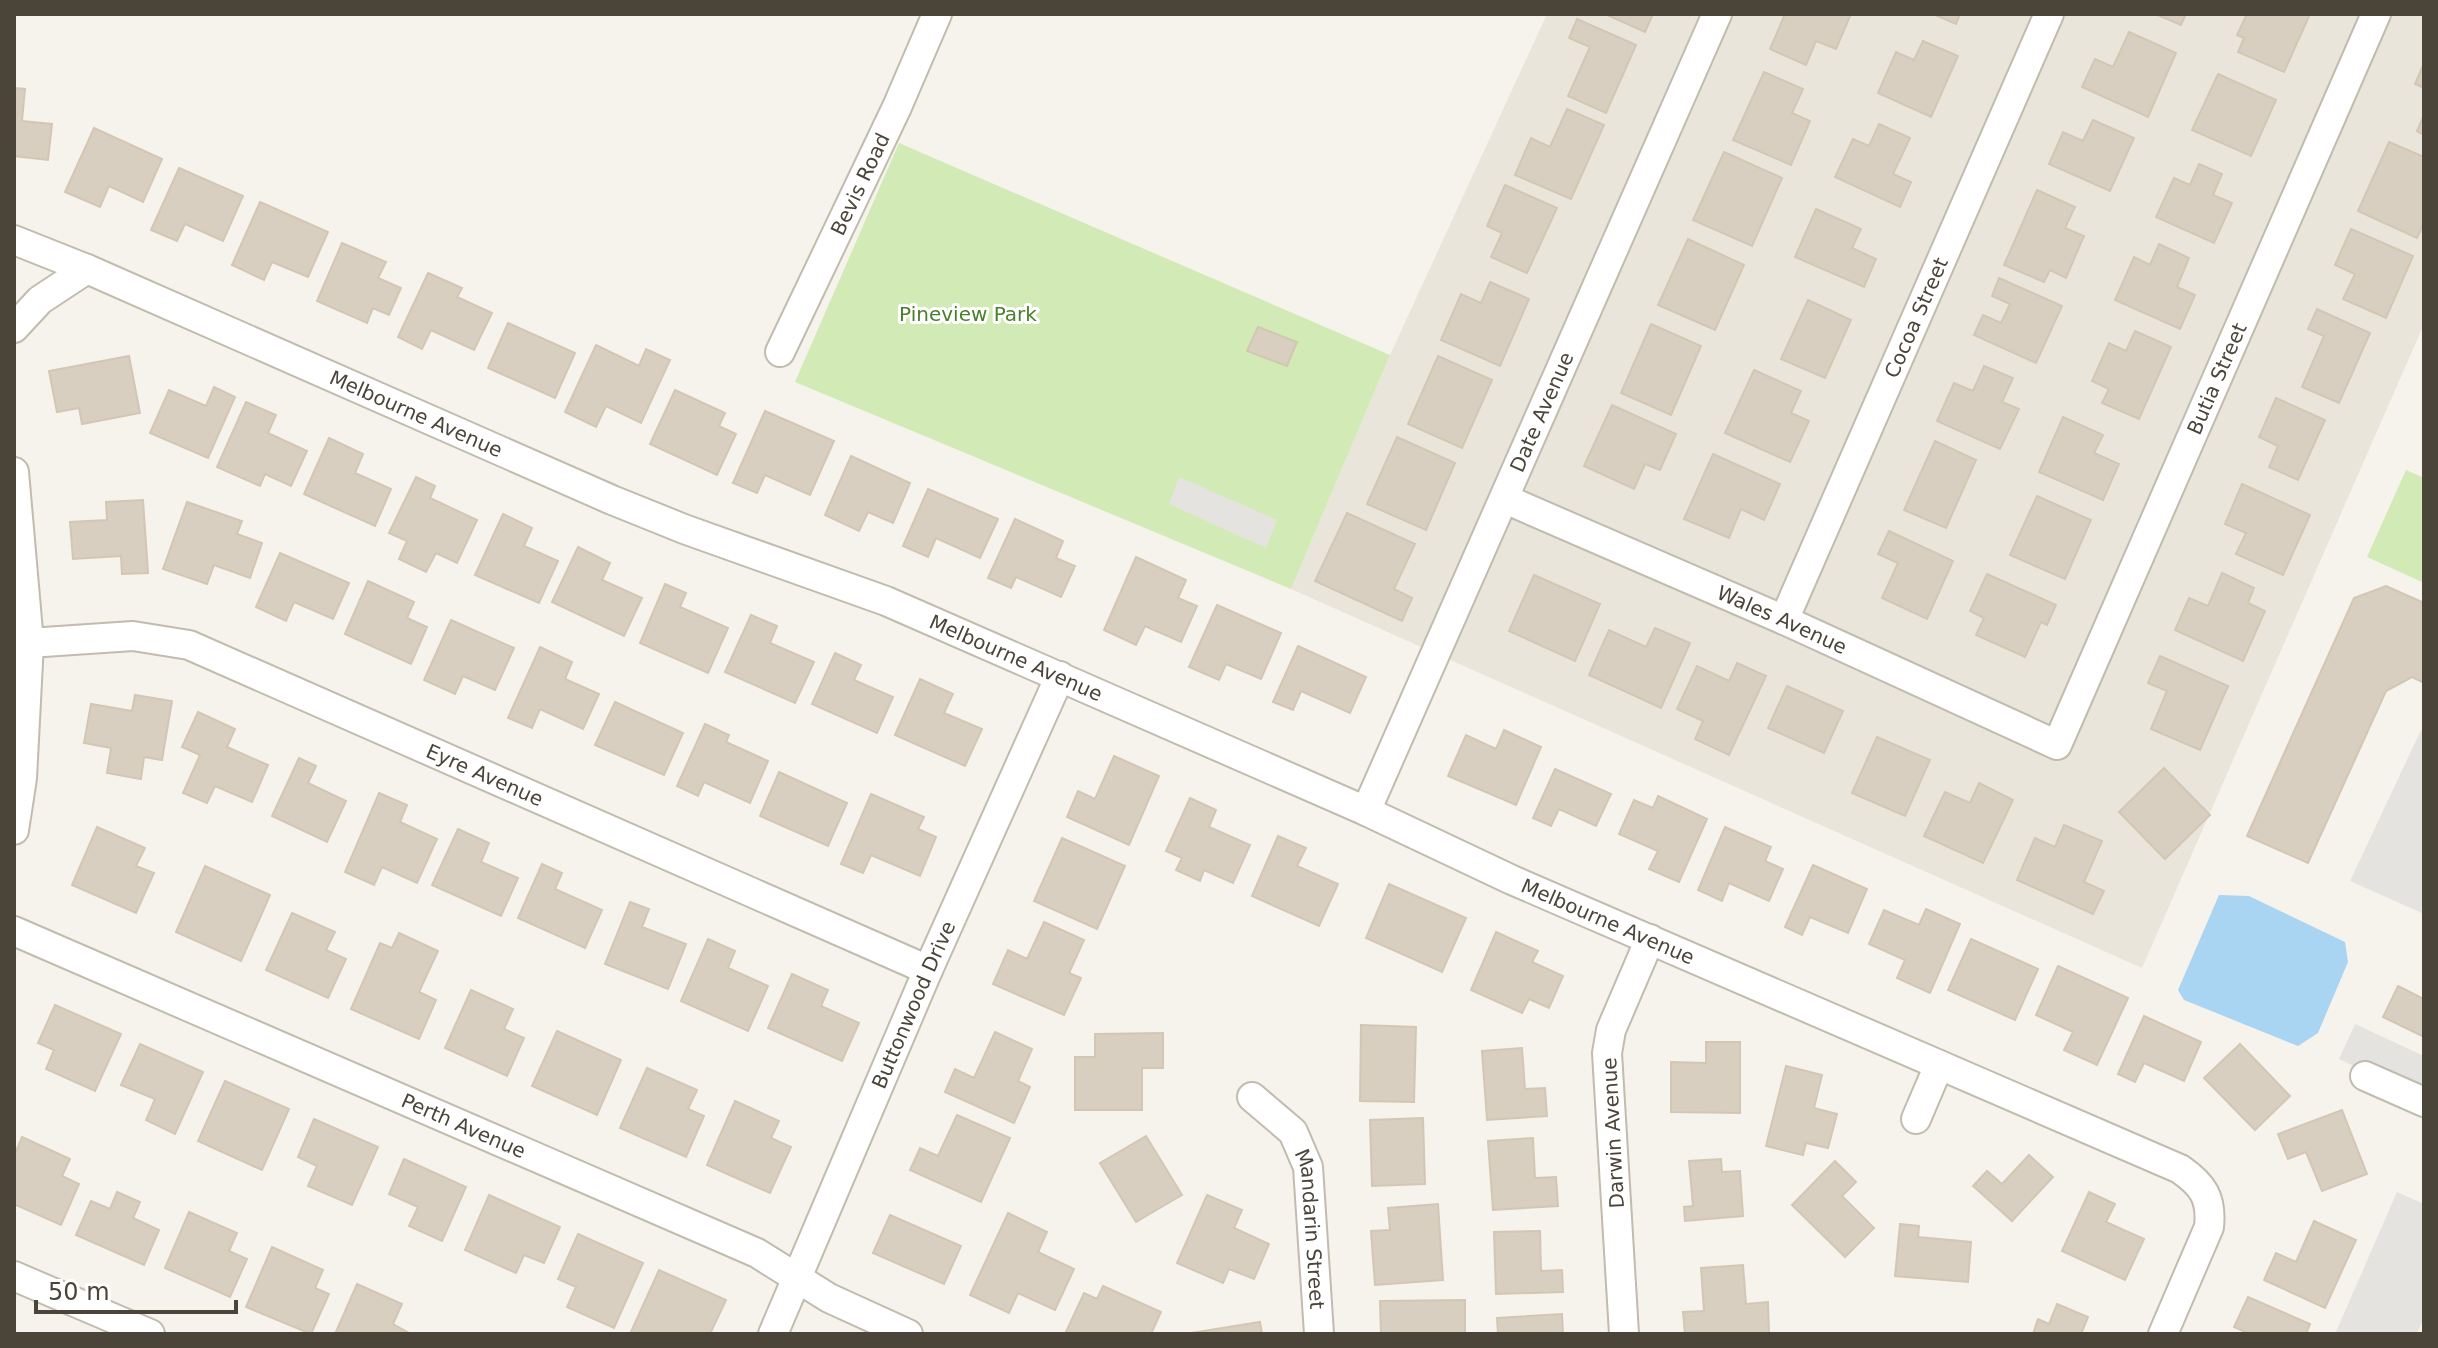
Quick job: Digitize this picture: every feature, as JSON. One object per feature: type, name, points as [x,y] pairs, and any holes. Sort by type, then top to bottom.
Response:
[{"type":"street","name":"Bevis Road","points":[[780,352],[897,107],[937,14]]},
{"type":"street","name":"Date Avenue","points":[[1366,811],[1717,14]]},
{"type":"street","name":"Cocoa Street","points":[[1784,620],[2049,14]]},
{"type":"street","name":"Butia Street","points":[[2057,745],[2376,14]]},
{"type":"street","name":"Melbourne Avenue","points":[[14,240],[87,269],[612,500],[886,601],[1366,811],[1512,880],[2180,1169],[2198,1181],[2211,1212],[2209,1227],[2163,1334]]},
{"type":"street","points":[[14,328],[40,300],[87,269]]},
{"type":"street","points":[[14,472],[29,643],[22,778],[14,830]]},
{"type":"street","name":"Wales Avenue","points":[[1505,499],[1784,620],[2057,745]]},
{"type":"street","name":"Eyre Avenue","points":[[29,643],[133,636],[189,645],[928,970]]},
{"type":"street","name":"Buttonwood Drive","points":[[773,1334],[928,970],[1060,676]]},
{"type":"street","name":"Perth Avenue","points":[[14,931],[757,1253],[829,1298],[908,1334]]},
{"type":"street","name":"Darwin Avenue","points":[[1624,1334],[1607,1053],[1611,1030],[1650,939]]},
{"type":"street","points":[[1916,1119],[1939,1065]]},
{"type":"street","points":[[2365,1076],[2424,1102]]},
{"type":"street","name":"Mandarin Street","points":[[1252,1097],[1293,1132],[1308,1167],[1319,1334]]},
{"type":"street","points":[[14,1276],[150,1334]]},
{"type":"shaded area","points":[[1547,14],[2424,14],[2424,324],[2142,968],[1291,589],[1390,355]]},
{"type":"shaded area","points":[[1179,477],[1277,520],[1266,548],[1169,504]]},
{"type":"shaded area","points":[[2421,730],[2424,731],[2424,914],[2350,881]]},
{"type":"shaded area","points":[[2355,1024],[2424,1056],[2424,1098],[2339,1059]]},
{"type":"shaded area","points":[[2397,1192],[2424,1204],[2424,1317],[2417,1334],[2335,1334]]},
{"type":"green space","name":"Pineview Park","points":[[899,143],[1390,355],[1291,589],[795,382]]},
{"type":"green space","points":[[2406,470],[2424,478],[2424,583],[2367,557]]},
{"type":"water","points":[[2219,895],[2249,896],[2345,942],[2348,962],[2318,1033],[2298,1046],[2184,1000],[2178,990]]},
{"type":"building","points":[[1605,14],[1653,14],[1645,32]]},
{"type":"building","points":[[1785,14],[1851,14],[1836,49],[1816,41],[1806,65],[1770,49]]},
{"type":"building","points":[[1933,14],[1960,14],[1956,24]]},
{"type":"building","points":[[2155,14],[2186,14],[2181,25]]},
{"type":"building","points":[[2247,14],[2310,14],[2284,72],[2238,52],[2244,38],[2237,35]]},
{"type":"building","points":[[1577,19],[1636,45],[1606,113],[1568,96],[1590,47],[1569,38]]},
{"type":"building","points":[[2129,32],[2176,53],[2148,117],[2082,87],[2095,59],[2113,67]]},
{"type":"building","points":[[1923,41],[1958,56],[1931,117],[1878,93],[1896,52],[1914,60]]},
{"type":"building","points":[[2424,63],[2424,88],[2415,84]]},
{"type":"building","points":[[1764,72],[1803,89],[1792,113],[1810,121],[1791,165],[1733,140]]},
{"type":"building","points":[[2218,74],[2276,100],[2251,156],[2192,130]]},
{"type":"building","points":[[14,88],[25,89],[22,121],[52,124],[48,160],[14,156]]},
{"type":"building","points":[[1567,109],[1604,125],[1571,199],[1515,175],[1531,138],[1550,147]]},
{"type":"building","points":[[2424,115],[2424,135],[2417,131]]},
{"type":"building","points":[[2093,120],[2134,138],[2110,191],[2049,164],[2063,132],[2083,141]]},
{"type":"building","points":[[1879,124],[1910,138],[1893,174],[1911,182],[1900,207],[1835,177],[1853,139],[1869,146]]},
{"type":"building","points":[[94,128],[162,159],[143,202],[109,186],[100,207],[65,192]]},
{"type":"building","points":[[2389,142],[2424,157],[2424,223],[2417,238],[2358,211]]},
{"type":"building","points":[[1724,152],[1782,178],[1752,246],[1693,220]]},
{"type":"building","points":[[2199,164],[2222,174],[2213,195],[2232,203],[2214,243],[2156,217],[2174,178],[2190,185]]},
{"type":"building","points":[[179,168],[243,196],[223,241],[185,224],[177,241],[151,230]]},
{"type":"building","points":[[1505,185],[1557,208],[1527,273],[1491,257],[1502,233],[1487,226]]},
{"type":"building","points":[[2037,190],[2075,207],[2065,228],[2084,236],[2066,278],[2050,270],[2044,282],[2004,265]]},
{"type":"building","points":[[260,202],[328,232],[308,277],[272,262],[264,280],[232,265]]},
{"type":"building","points":[[1816,209],[1861,229],[1852,248],[1876,259],[1864,287],[1795,257]]},
{"type":"building","points":[[2351,229],[2413,256],[2386,318],[2343,299],[2355,274],[2335,265]]},
{"type":"building","points":[[1688,239],[1744,265],[1715,330],[1658,305]]},
{"type":"building","points":[[342,243],[386,262],[378,278],[401,288],[389,315],[373,308],[367,323],[317,301]]},
{"type":"building","points":[[2159,244],[2189,258],[2177,287],[2195,295],[2180,329],[2115,300],[2134,257],[2150,265]]},
{"type":"building","points":[[428,273],[462,288],[457,297],[492,313],[474,350],[431,330],[422,349],[398,337]]},
{"type":"building","points":[[1999,278],[2062,306],[2036,363],[1974,335],[1983,315],[2001,323],[2010,304],[1992,296]]},
{"type":"building","points":[[1490,282],[1529,299],[1500,366],[1441,340],[1461,294],[1481,303]]},
{"type":"building","points":[[1808,300],[1851,320],[1825,378],[1781,359]]},
{"type":"building","points":[[2317,309],[2370,333],[2339,403],[2302,387],[2324,336],[2308,329]]},
{"type":"building","points":[[508,323],[575,353],[555,398],[488,368]]},
{"type":"building","points":[[1651,324],[1701,346],[1671,415],[1621,393]]},
{"type":"building","points":[[1258,327],[1297,342],[1287,366],[1247,351]]},
{"type":"building","points":[[2135,331],[2171,347],[2139,419],[2102,403],[2109,389],[2092,381],[2109,343],[2126,351]]},
{"type":"building","points":[[596,345],[639,366],[646,349],[670,360],[641,423],[606,406],[596,427],[565,412]]},
{"type":"building","points":[[129,356],[140,413],[82,424],[79,408],[57,412],[49,371]]},
{"type":"building","points":[[1438,356],[1492,380],[1462,448],[1408,424]]},
{"type":"building","points":[[1984,366],[2013,378],[2002,402],[2019,409],[2000,449],[1937,421],[1954,383],[1973,391]]},
{"type":"building","points":[[1754,370],[1801,391],[1791,413],[1809,421],[1790,462],[1725,433]]},
{"type":"building","points":[[214,387],[235,397],[208,458],[150,433],[169,390],[206,406]]},
{"type":"building","points":[[675,390],[725,413],[719,426],[736,434],[717,475],[650,444]]},
{"type":"building","points":[[2276,398],[2325,420],[2298,480],[2269,467],[2278,446],[2259,437]]},
{"type":"building","points":[[246,402],[276,415],[268,433],[307,451],[291,486],[265,474],[260,486],[217,467]]},
{"type":"building","points":[[1612,405],[1676,434],[1660,470],[1645,464],[1634,489],[1584,466]]},
{"type":"building","points":[[765,411],[834,441],[810,495],[765,475],[757,493],[733,483]]},
{"type":"building","points":[[2063,417],[2103,435],[2094,453],[2119,464],[2103,500],[2039,472]]},
{"type":"building","points":[[1397,437],[1455,463],[1426,530],[1367,504]]},
{"type":"building","points":[[329,438],[363,454],[355,473],[391,489],[375,526],[304,494]]},
{"type":"building","points":[[1935,441],[1976,460],[1946,528],[1904,510]]},
{"type":"building","points":[[1713,454],[1780,484],[1764,520],[1741,509],[1729,538],[1684,519]]},
{"type":"building","points":[[851,456],[910,483],[893,523],[868,512],[859,531],[825,515]]},
{"type":"building","points":[[416,477],[435,486],[430,498],[477,520],[457,563],[436,553],[426,572],[399,559],[407,541],[389,533]]},
{"type":"building","points":[[2242,484],[2310,515],[2283,575],[2236,554],[2246,533],[2225,524]]},
{"type":"building","points":[[928,489],[998,519],[980,558],[936,538],[928,557],[903,546]]},
{"type":"building","points":[[2037,496],[2091,520],[2065,579],[2010,555]]},
{"type":"building","points":[[143,500],[148,573],[122,574],[121,556],[73,559],[70,522],[107,520],[106,502]]},
{"type":"building","points":[[187,502],[242,521],[237,534],[262,543],[250,578],[214,565],[207,584],[163,569]]},
{"type":"building","points":[[1347,513],[1415,544],[1394,589],[1412,598],[1402,621],[1315,581]]},
{"type":"building","points":[[503,514],[532,528],[524,546],[558,561],[539,603],[475,575]]},
{"type":"building","points":[[1015,519],[1063,541],[1056,558],[1075,566],[1061,597],[1016,577],[1011,588],[988,578]]},
{"type":"building","points":[[1889,531],[1953,561],[1927,619],[1882,598],[1898,563],[1878,554]]},
{"type":"building","points":[[578,547],[610,563],[602,580],[642,598],[624,636],[552,602]]},
{"type":"building","points":[[280,553],[349,583],[333,619],[294,602],[286,621],[256,607]]},
{"type":"building","points":[[1136,557],[1186,580],[1178,598],[1197,606],[1181,642],[1145,626],[1136,645],[1104,630]]},
{"type":"building","points":[[2222,573],[2254,588],[2248,603],[2265,611],[2243,661],[2175,630],[2189,598],[2208,606]]},
{"type":"building","points":[[1987,574],[2056,605],[2047,625],[2041,622],[2025,657],[1976,635],[1984,618],[1970,611]]},
{"type":"building","points":[[1534,575],[1600,604],[1575,661],[1509,631]]},
{"type":"building","points":[[368,581],[414,602],[407,618],[427,627],[411,664],[345,634]]},
{"type":"building","points":[[665,584],[686,593],[680,607],[728,628],[708,673],[640,643]]},
{"type":"building","points":[[2386,586],[2424,603],[2424,683],[2412,677],[2386,691],[2308,863],[2247,836],[2354,598]]},
{"type":"building","points":[[1217,605],[1281,633],[1261,679],[1226,664],[1219,680],[1189,667]]},
{"type":"building","points":[[751,615],[777,626],[770,643],[814,662],[795,703],[725,672]]},
{"type":"building","points":[[451,620],[514,648],[495,690],[463,676],[455,694],[424,680]]},
{"type":"building","points":[[1655,628],[1690,643],[1661,708],[1589,675],[1609,630],[1646,647]]},
{"type":"building","points":[[1298,646],[1366,677],[1350,713],[1301,691],[1293,710],[1273,702]]},
{"type":"building","points":[[540,647],[572,662],[565,679],[599,694],[583,729],[540,709],[532,728],[508,718]]},
{"type":"building","points":[[835,653],[861,665],[854,680],[893,697],[877,733],[812,704]]},
{"type":"building","points":[[2160,656],[2228,686],[2200,750],[2151,729],[2167,691],[2148,683]]},
{"type":"building","points":[[1737,663],[1766,676],[1729,755],[1695,739],[1703,721],[1677,709],[1697,666],[1729,681]]},
{"type":"building","points":[[920,679],[953,694],[944,713],[982,729],[965,766],[895,735]]},
{"type":"building","points":[[1787,686],[1843,711],[1824,753],[1768,728]]},
{"type":"building","points":[[135,695],[172,701],[162,760],[144,757],[141,779],[107,773],[111,748],[84,743],[91,704],[132,711]]},
{"type":"building","points":[[615,702],[683,733],[664,775],[595,745]]},
{"type":"building","points":[[198,712],[235,729],[227,747],[268,765],[252,802],[215,786],[207,803],[183,793],[200,755],[182,747]]},
{"type":"building","points":[[705,724],[729,735],[726,742],[768,761],[750,803],[704,782],[698,796],[677,786]]},
{"type":"building","points":[[1504,730],[1541,747],[1516,805],[1448,776],[1466,735],[1496,749]]},
{"type":"building","points":[[1877,737],[1930,760],[1905,816],[1852,793]]},
{"type":"building","points":[[1114,756],[1159,776],[1129,845],[1067,817],[1078,791],[1095,799]]},
{"type":"building","points":[[299,758],[316,766],[308,783],[346,801],[327,842],[272,816]]},
{"type":"building","points":[[2164,768],[2210,815],[2165,859],[2119,812]]},
{"type":"building","points":[[1555,769],[1611,794],[1596,826],[1559,809],[1551,826],[1533,818]]},
{"type":"building","points":[[779,772],[847,803],[828,846],[760,816]]},
{"type":"building","points":[[1979,783],[2013,800],[1983,863],[1924,836],[1945,792],[1970,803]]},
{"type":"building","points":[[379,793],[407,805],[400,822],[437,839],[417,883],[382,867],[374,885],[345,872]]},
{"type":"building","points":[[871,794],[924,817],[918,829],[936,837],[920,876],[871,855],[863,873],[841,864]]},
{"type":"building","points":[[1658,796],[1707,819],[1679,882],[1649,869],[1658,851],[1619,834],[1634,800],[1653,808]]},
{"type":"building","points":[[1190,798],[1216,810],[1209,827],[1250,845],[1233,883],[1204,870],[1200,881],[1176,870],[1182,858],[1166,851]]},
{"type":"building","points":[[2064,825],[2102,841],[2084,882],[2104,891],[2093,914],[2017,880],[2035,838],[2055,847]]},
{"type":"building","points":[[97,827],[145,848],[136,866],[154,873],[136,913],[72,885]]},
{"type":"building","points":[[1725,827],[1771,847],[1765,861],[1783,869],[1769,901],[1729,883],[1722,901],[1698,890]]},
{"type":"building","points":[[458,829],[489,843],[481,862],[518,878],[501,916],[432,885]]},
{"type":"building","points":[[1278,836],[1306,848],[1297,866],[1338,884],[1319,926],[1252,896]]},
{"type":"building","points":[[1062,838],[1125,866],[1097,929],[1034,901]]},
{"type":"building","points":[[542,864],[562,873],[555,889],[602,910],[585,948],[518,918]]},
{"type":"building","points":[[1813,865],[1867,889],[1848,933],[1810,917],[1802,935],[1785,927]]},
{"type":"building","points":[[205,866],[270,895],[241,961],[176,932]]},
{"type":"building","points":[[1389,884],[1466,918],[1442,972],[1366,938]]},
{"type":"building","points":[[630,902],[649,909],[642,927],[686,944],[668,989],[605,964]]},
{"type":"building","points":[[1926,909],[1960,924],[1930,993],[1897,978],[1905,960],[1869,944],[1884,910],[1919,925]]},
{"type":"building","points":[[292,913],[335,932],[326,950],[346,959],[328,998],[266,970]]},
{"type":"building","points":[[1044,922],[1084,940],[1069,973],[1081,978],[1064,1015],[993,984],[1008,950],[1027,959]]},
{"type":"building","points":[[1496,932],[1538,951],[1532,962],[1563,976],[1549,1008],[1529,999],[1522,1013],[1471,990]]},
{"type":"building","points":[[399,933],[438,951],[419,992],[436,1000],[419,1039],[351,1009],[380,943],[392,948]]},
{"type":"building","points":[[708,939],[735,951],[728,968],[768,986],[748,1031],[681,1001]]},
{"type":"building","points":[[1971,939],[2038,969],[2015,1020],[1948,990]]},
{"type":"building","points":[[2058,966],[2128,998],[2097,1065],[2064,1050],[2073,1032],[2036,1015]]},
{"type":"building","points":[[792,974],[828,990],[821,1006],[859,1023],[842,1061],[768,1028]]},
{"type":"building","points":[[2398,986],[2424,999],[2424,1037],[2383,1017]]},
{"type":"building","points":[[471,990],[513,1009],[504,1029],[524,1038],[507,1076],[445,1048]]},
{"type":"building","points":[[55,1005],[121,1034],[95,1091],[46,1069],[54,1050],[38,1043]]},
{"type":"building","points":[[2144,1016],[2201,1042],[2184,1081],[2144,1063],[2135,1082],[2118,1074]]},
{"type":"building","points":[[1361,1025],[1416,1027],[1414,1102],[1360,1101]]},
{"type":"building","points":[[557,1031],[621,1060],[597,1115],[532,1086]]},
{"type":"building","points":[[995,1032],[1032,1049],[1018,1081],[1030,1087],[1014,1123],[945,1092],[955,1069],[974,1078]]},
{"type":"building","points":[[1163,1033],[1163,1068],[1142,1068],[1142,1110],[1075,1110],[1075,1057],[1095,1057],[1095,1034]]},
{"type":"building","points":[[1706,1042],[1740,1042],[1740,1113],[1671,1112],[1671,1062],[1706,1063]]},
{"type":"building","points":[[140,1044],[203,1072],[175,1134],[146,1120],[155,1099],[121,1085]]},
{"type":"building","points":[[2240,1044],[2290,1096],[2255,1130],[2204,1078]]},
{"type":"building","points":[[1522,1048],[1525,1089],[1545,1088],[1547,1116],[1487,1120],[1482,1051]]},
{"type":"building","points":[[1786,1066],[1822,1075],[1814,1108],[1837,1114],[1828,1148],[1806,1143],[1803,1155],[1766,1146]]},
{"type":"building","points":[[647,1068],[697,1090],[688,1109],[704,1116],[686,1157],[620,1128]]},
{"type":"building","points":[[225,1081],[289,1109],[262,1170],[198,1141]]},
{"type":"building","points":[[735,1101],[779,1121],[771,1138],[791,1147],[770,1193],[707,1165]]},
{"type":"building","points":[[2342,1110],[2367,1174],[2322,1191],[2306,1152],[2288,1159],[2278,1134]]},
{"type":"building","points":[[957,1115],[1010,1138],[981,1202],[910,1170],[920,1148],[938,1156]]},
{"type":"building","points":[[1423,1118],[1425,1184],[1372,1186],[1370,1120]]},
{"type":"building","points":[[314,1119],[378,1147],[352,1205],[308,1186],[317,1166],[298,1157]]},
{"type":"building","points":[[1146,1136],[1182,1195],[1136,1222],[1100,1163]]},
{"type":"building","points":[[22,1137],[70,1159],[62,1176],[79,1184],[61,1225],[14,1204],[14,1156]]},
{"type":"building","points":[[1533,1138],[1535,1178],[1556,1177],[1558,1206],[1493,1210],[1488,1141]]},
{"type":"building","points":[[2029,1155],[2053,1177],[2012,1221],[1973,1186],[1987,1171],[2002,1184]]},
{"type":"building","points":[[404,1159],[466,1187],[442,1241],[409,1226],[418,1207],[389,1194]]},
{"type":"building","points":[[1721,1159],[1722,1172],[1740,1171],[1743,1216],[1685,1221],[1684,1207],[1693,1206],[1689,1161]]},
{"type":"building","points":[[1835,1161],[1856,1182],[1842,1196],[1874,1228],[1845,1257],[1792,1205]]},
{"type":"building","points":[[117,1192],[140,1202],[133,1218],[159,1230],[144,1265],[76,1235],[91,1201],[110,1209]]},
{"type":"building","points":[[2089,1192],[2115,1204],[2106,1222],[2144,1239],[2125,1280],[2062,1251]]},
{"type":"building","points":[[489,1195],[560,1227],[544,1263],[524,1255],[516,1273],[465,1250]]},
{"type":"building","points":[[1207,1195],[1242,1210],[1234,1228],[1269,1244],[1254,1279],[1229,1269],[1223,1283],[1177,1263]]},
{"type":"building","points":[[1438,1204],[1443,1280],[1375,1285],[1371,1231],[1390,1230],[1388,1208]]},
{"type":"building","points":[[189,1212],[237,1233],[229,1251],[247,1259],[230,1297],[165,1268]]},
{"type":"building","points":[[1008,1213],[1047,1232],[1038,1252],[1074,1269],[1055,1310],[1018,1293],[1009,1313],[970,1295]]},
{"type":"building","points":[[890,1215],[961,1246],[944,1284],[873,1253]]},
{"type":"building","points":[[2314,1221],[2356,1240],[2325,1308],[2264,1280],[2276,1253],[2296,1262]]},
{"type":"building","points":[[1900,1224],[1919,1226],[1918,1237],[1971,1242],[1968,1282],[1895,1276]]},
{"type":"building","points":[[1540,1231],[1541,1271],[1562,1270],[1563,1292],[1496,1294],[1494,1232]]},
{"type":"building","points":[[578,1234],[643,1263],[614,1328],[567,1307],[576,1287],[558,1279]]},
{"type":"building","points":[[272,1247],[323,1270],[315,1288],[329,1294],[311,1334],[246,1307]]},
{"type":"building","points":[[1743,1265],[1746,1304],[1768,1302],[1769,1334],[1685,1334],[1683,1312],[1704,1311],[1701,1268]]},
{"type":"building","points":[[659,1270],[726,1300],[710,1334],[630,1334]]},
{"type":"building","points":[[357,1284],[402,1304],[393,1324],[411,1334],[335,1334]]},
{"type":"building","points":[[1103,1286],[1161,1312],[1151,1334],[1065,1334],[1084,1293],[1097,1299]]},
{"type":"building","points":[[2248,1297],[2310,1324],[2306,1334],[2250,1334],[2234,1327]]},
{"type":"building","points":[[1465,1300],[1465,1334],[1381,1334],[1380,1301]]},
{"type":"building","points":[[2057,1304],[2088,1317],[2081,1334],[2033,1334],[2038,1319],[2049,1324]]},
{"type":"building","points":[[1562,1314],[1563,1334],[1498,1334],[1497,1318]]},
{"type":"building","points":[[1260,1322],[1262,1334],[1191,1333]]}]
